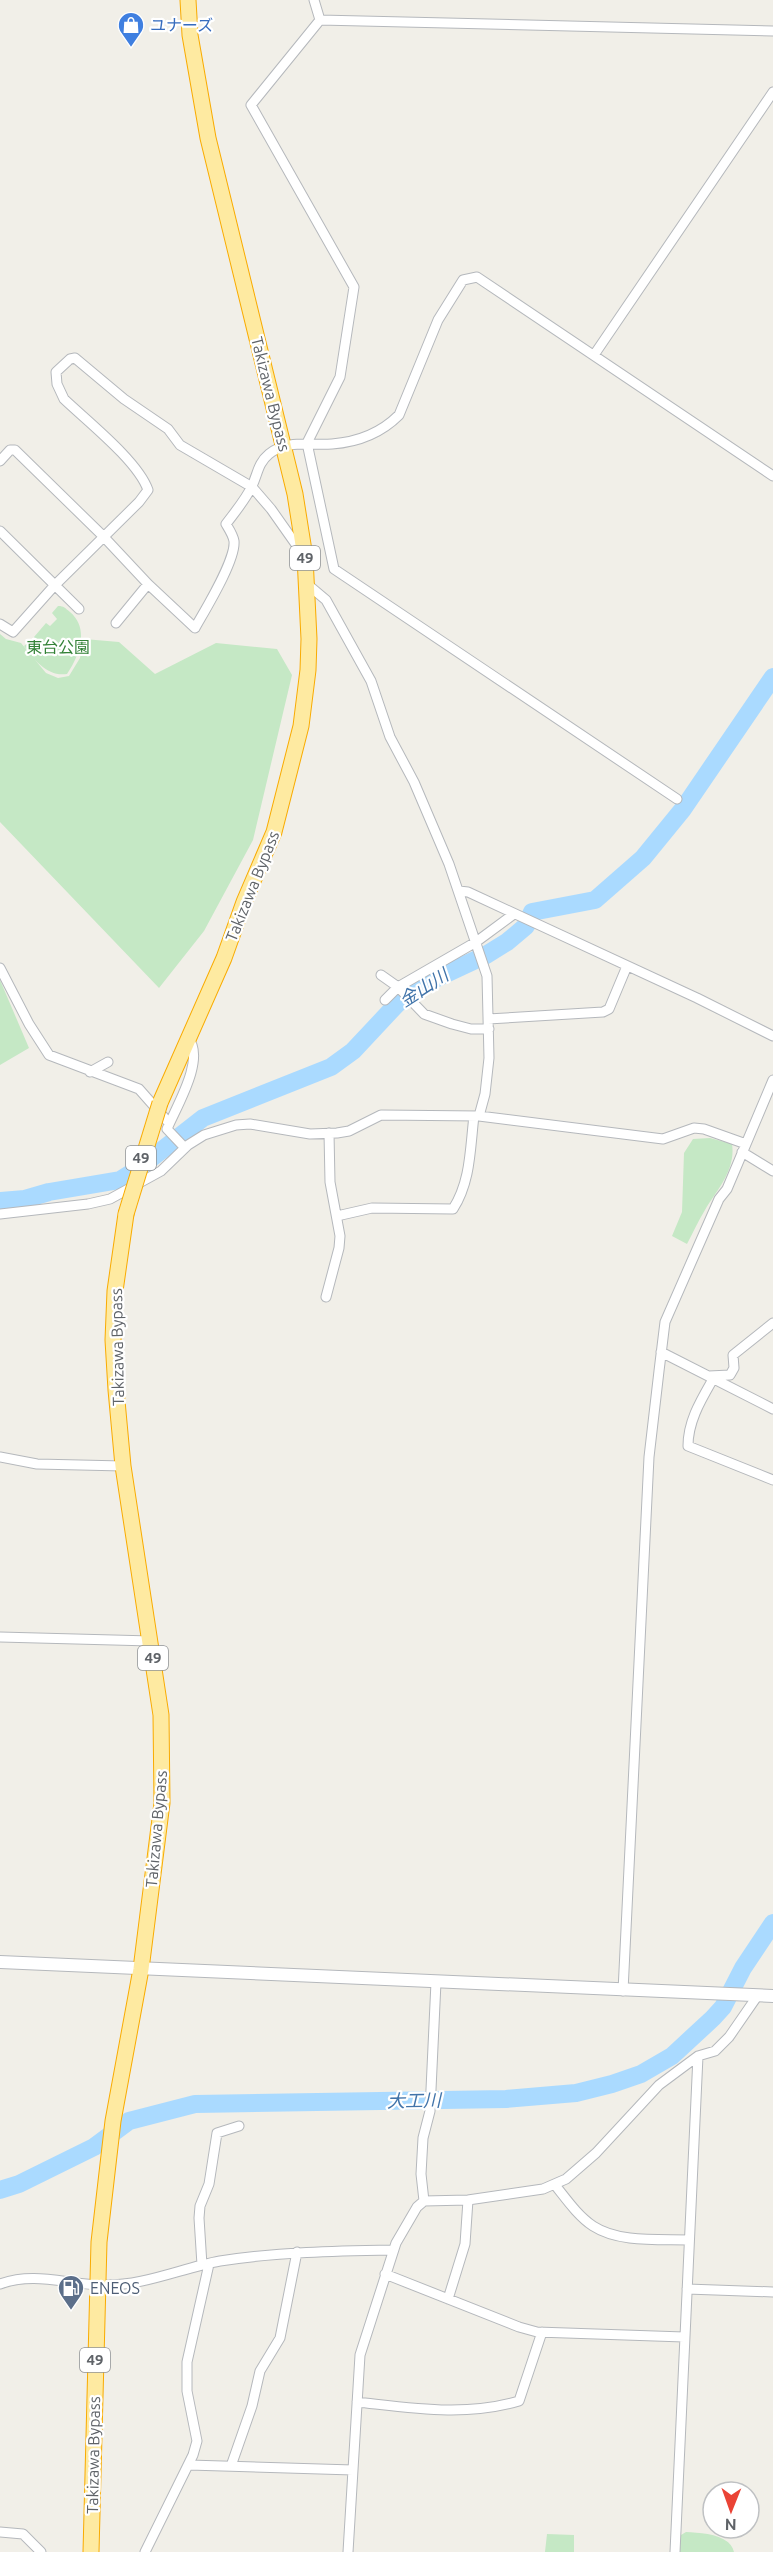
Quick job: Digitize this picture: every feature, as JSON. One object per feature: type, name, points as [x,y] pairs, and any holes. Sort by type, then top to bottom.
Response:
[{"type":"highway","name":"Takizawa Bypass","points":[[92,2552],[97,2284],[107,2169],[141,1970],[162,1803],[161,1715],[123,1466],[116,1390],[113,1320],[117,1260],[126,1214],[160,1103],[224,958],[244,902],[274,832],[301,726],[308,670],[305,557],[284,446],[209,146],[190,35],[188,0]]},
{"type":"street","points":[[314,0],[320,20]]},
{"type":"street","points":[[320,20],[773,31]]},
{"type":"street","points":[[320,20],[251,105],[354,286],[340,376],[307,443],[334,569],[677,799]]},
{"type":"street","points":[[594,355],[773,92]]},
{"type":"street","points":[[0,461],[10,450],[15,450],[195,628],[233,552],[234,541],[226,524],[252,487],[260,464],[271,452],[284,446],[354,441],[375,434],[390,424],[399,415],[438,320],[463,280],[477,277],[773,476]]},
{"type":"street","points":[[0,624],[14,632],[54,586],[139,502],[148,490],[144,478],[133,466],[64,399],[57,384],[56,372],[70,359],[75,358],[124,399],[168,429],[180,445],[252,487],[271,509],[305,557]]},
{"type":"street","points":[[0,531],[79,609]]},
{"type":"street","points":[[116,623],[148,584]]},
{"type":"street","points":[[307,584],[326,600],[364,666],[390,737],[414,782],[459,891],[487,976],[488,1079],[476,1116],[468,1172],[461,1196],[453,1209],[372,1208],[338,1216]]},
{"type":"street","points":[[459,891],[468,892],[773,1036]]},
{"type":"street","points":[[385,1000],[398,987],[476,942],[514,914]]},
{"type":"street","points":[[381,975],[398,987],[424,1014],[471,1029],[489,1024],[609,1010],[627,966]]},
{"type":"street","points":[[0,968],[29,1024],[49,1055],[139,1089],[169,1123]]},
{"type":"street","points":[[185,1148],[166,1129],[194,1068],[194,1051],[188,1038]]},
{"type":"street","points":[[90,1072],[108,1062]]},
{"type":"street","points":[[623,1991],[649,1457],[665,1322],[719,1199],[727,1189],[773,1080]]},
{"type":"street","points":[[0,1214],[88,1204],[110,1199],[161,1171],[185,1148],[204,1135],[236,1125],[310,1134],[329,1133],[350,1131],[381,1115],[476,1116],[663,1139],[684,1131],[704,1129],[744,1148],[773,1172]]},
{"type":"street","points":[[326,1297],[339,1248],[338,1216],[330,1182],[329,1133]]},
{"type":"street","points":[[710,1377],[730,1375],[734,1368],[733,1355],[773,1323]]},
{"type":"street","points":[[661,1352],[773,1409]]},
{"type":"street","points":[[710,1377],[690,1428],[688,1446],[773,1480]]},
{"type":"street","points":[[0,1456],[37,1464],[123,1466]]},
{"type":"street","points":[[0,1637],[151,1641]]},
{"type":"street","points":[[0,1962],[773,1996]]},
{"type":"street","points":[[424,2201],[421,2174],[423,2138],[430,2111],[436,1982]]},
{"type":"street","points":[[348,2552],[362,2346],[393,2250],[417,2207],[424,2201],[468,2200],[555,2186],[596,2153],[659,2085],[698,2056],[715,2050],[729,2037],[758,1995]]},
{"type":"street","points":[[675,2552],[698,2056]]},
{"type":"street","points":[[145,2552],[189,2465],[197,2441],[187,2391],[187,2362],[205,2265],[199,2218],[200,2206],[209,2184],[217,2133],[239,2126]]},
{"type":"street","points":[[555,2186],[579,2215],[594,2227],[609,2234],[689,2240]]},
{"type":"street","points":[[447,2299],[465,2244],[468,2200]]},
{"type":"street","points":[[0,2284],[32,2277],[105,2285],[205,2265],[297,2252],[393,2250]]},
{"type":"street","points":[[231,2466],[252,2406],[260,2371],[280,2338],[297,2252]]},
{"type":"street","points":[[385,2274],[519,2327],[542,2332],[684,2337]]},
{"type":"street","points":[[687,2289],[773,2292]]},
{"type":"street","points":[[357,2402],[437,2410],[476,2410],[519,2401],[542,2332]]},
{"type":"street","points":[[189,2465],[352,2470]]},
{"type":"street","points":[[0,2532],[23,2534],[41,2552]]},
{"type":"green space","name":"東台公園","points":[[58,606],[66,608],[80,626],[78,651],[67,674],[48,670],[37,662],[24,646],[28,643],[32,646],[36,642],[34,637],[46,623],[50,626],[57,619],[52,613]]},
{"type":"green space","points":[[0,634],[6,639],[21,643],[46,673],[58,678],[69,676],[80,658],[84,639],[119,642],[155,674],[216,643],[277,649],[292,675],[253,840],[204,931],[159,988],[0,822]]},
{"type":"green space","points":[[0,980],[29,1048],[0,1065]]},
{"type":"green space","points":[[710,1138],[732,1144],[731,1162],[724,1179],[702,1214],[687,1244],[672,1236],[682,1212],[684,1153],[693,1139]]},
{"type":"green space","points":[[686,2532],[701,2533],[701,2540],[725,2540],[734,2552],[678,2552],[681,2535]]},
{"type":"green space","points":[[547,2534],[574,2535],[574,2552],[545,2552]]},
{"type":"waterway","name":"金山川","points":[[0,1201],[25,1199],[49,1192],[120,1180],[203,1118],[331,1067],[353,1051],[397,1004],[424,984],[486,955],[507,942],[526,926],[532,912],[595,900],[643,858],[683,809],[773,677]]},
{"type":"waterway","name":"大工川","points":[[0,2190],[19,2184],[94,2147],[129,2121],[195,2104],[506,2099],[576,2093],[641,2074],[672,2056],[723,2007],[743,1968],[773,1923]]},
{"type":"place","name":"ユナーズ","points":[[131,48]]},
{"type":"place","name":"ENEOS","points":[[71,2311]]}]
